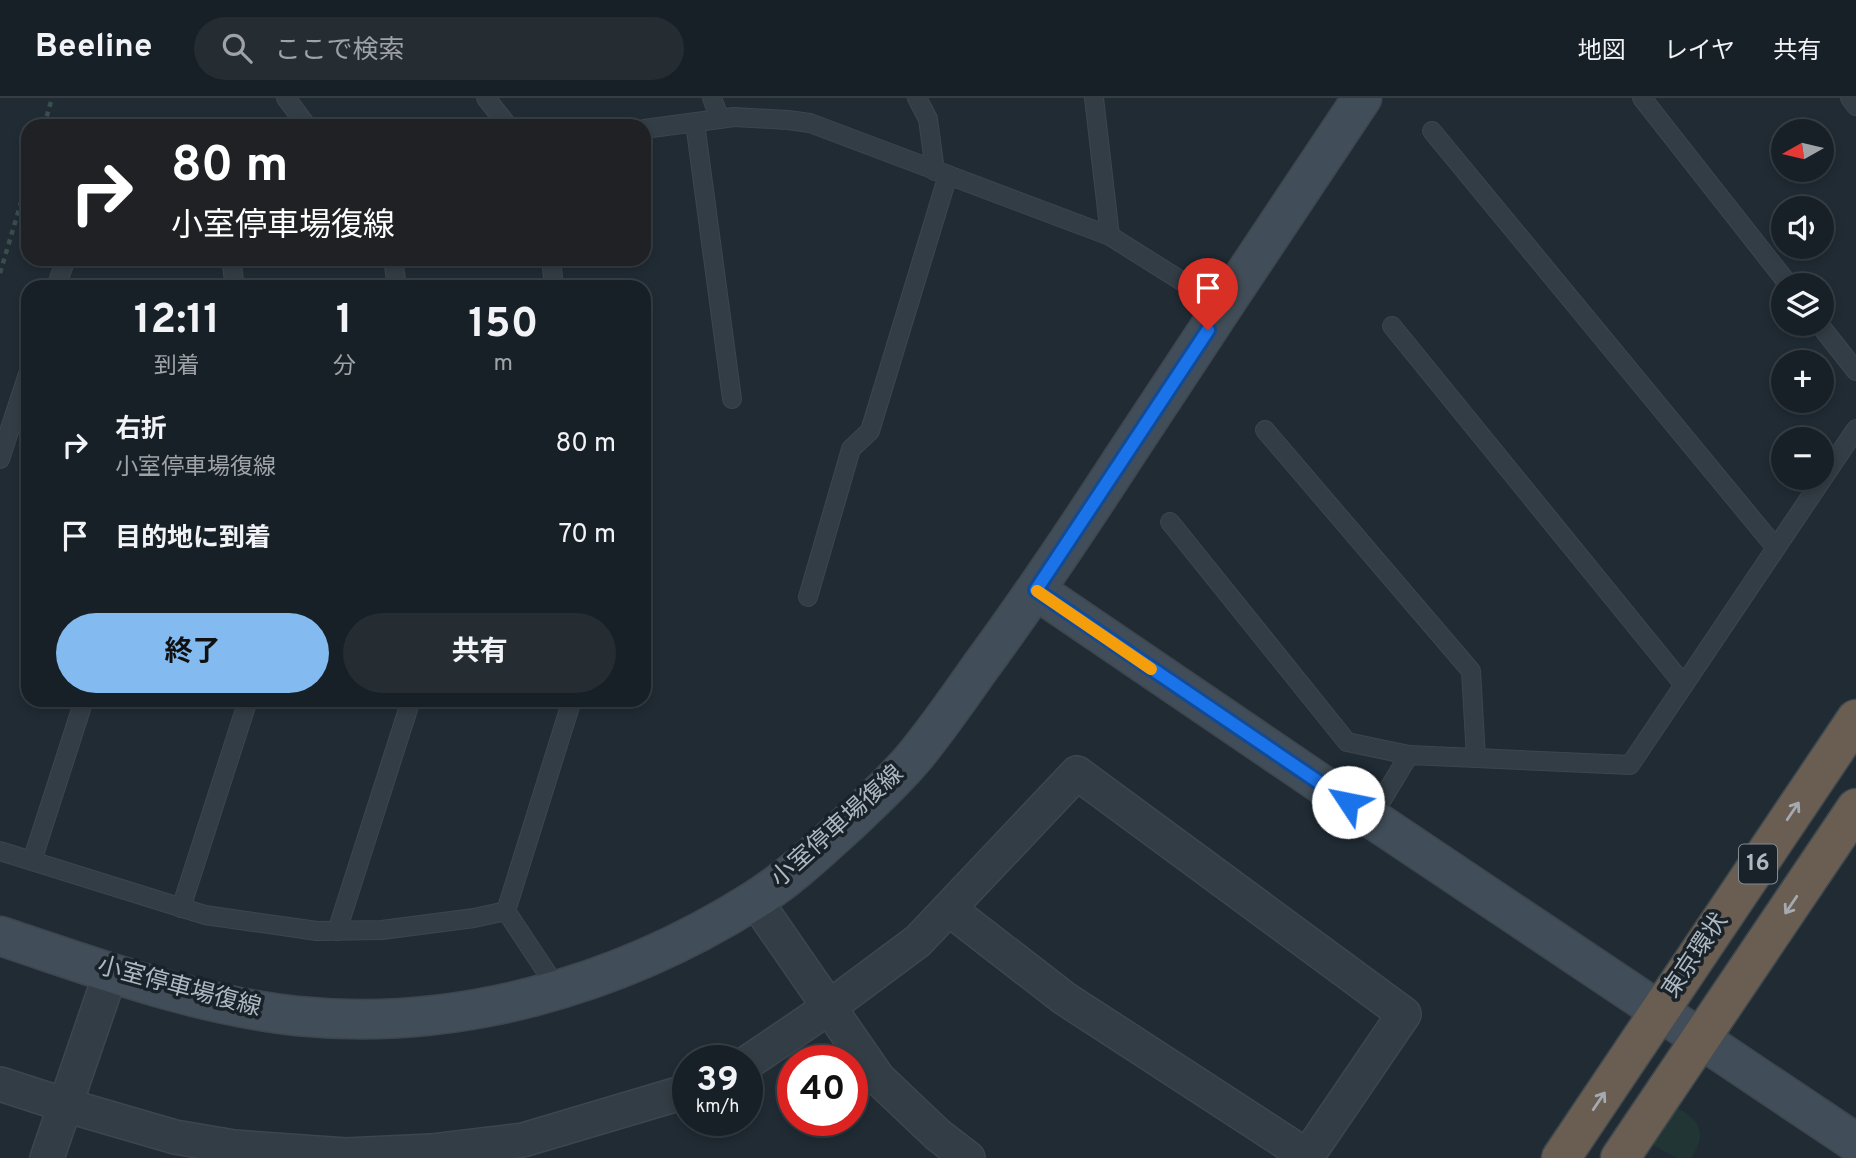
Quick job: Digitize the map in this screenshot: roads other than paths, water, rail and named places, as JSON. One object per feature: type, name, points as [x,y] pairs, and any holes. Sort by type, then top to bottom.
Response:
[{"type":"highway","name":"東京環状","points":[[1561,1158],[1856,719]]},
{"type":"highway","name":"東京環状","points":[[1620,1158],[1856,808]]},
{"type":"main road","name":"小室停車場復線","points":[[0,936],[184,995],[248,1009],[299,1016],[360,1019],[438,1014],[489,1007],[559,991],[633,964],[755,900],[807,861],[912,760],[1036,590],[1362,98]]},
{"type":"main road","points":[[1036,590],[1856,1143]]},
{"type":"street","points":[[763,1052],[918,941],[1077,773],[1404,1014],[1306,1157],[1064,998],[949,909]]},
{"type":"street","points":[[755,900],[878,1078],[938,1135],[968,1158]]},
{"type":"street","points":[[47,1158],[111,972]]},
{"type":"street","points":[[0,1084],[233,1152],[346,1155],[525,1149],[672,1097]]},
{"type":"lane","points":[[286,98],[302,119]]},
{"type":"lane","points":[[486,98],[502,119]]},
{"type":"lane","points":[[712,98],[720,119]]},
{"type":"lane","points":[[808,597],[852,449],[870,431],[941,173],[928,119],[917,98]]},
{"type":"lane","points":[[1094,98],[1110,236]]},
{"type":"lane","points":[[1642,98],[1780,273]]},
{"type":"lane","points":[[1850,98],[1856,106]]},
{"type":"lane","points":[[651,128],[734,117],[810,123],[1110,236],[1223,307]]},
{"type":"lane","points":[[695,123],[732,399]]},
{"type":"lane","points":[[1432,131],[1776,548]]},
{"type":"lane","points":[[1392,326],[1684,685]]},
{"type":"lane","points":[[1828,336],[1856,371]]},
{"type":"lane","points":[[0,459],[21,395]]},
{"type":"lane","points":[[1170,522],[1347,742],[1409,755],[1630,765],[1856,429]]},
{"type":"lane","points":[[1265,430],[1471,671],[1476,758]]},
{"type":"lane","points":[[32,861],[82,707]]},
{"type":"lane","points":[[181,908],[246,707]]},
{"type":"lane","points":[[337,931],[409,707]]},
{"type":"lane","points":[[506,911],[570,707]]},
{"type":"lane","points":[[1371,818],[1409,755]]},
{"type":"lane","points":[[0,851],[205,915],[317,931],[396,928],[506,911]]},
{"type":"lane","points":[[506,911],[559,991]]}]
